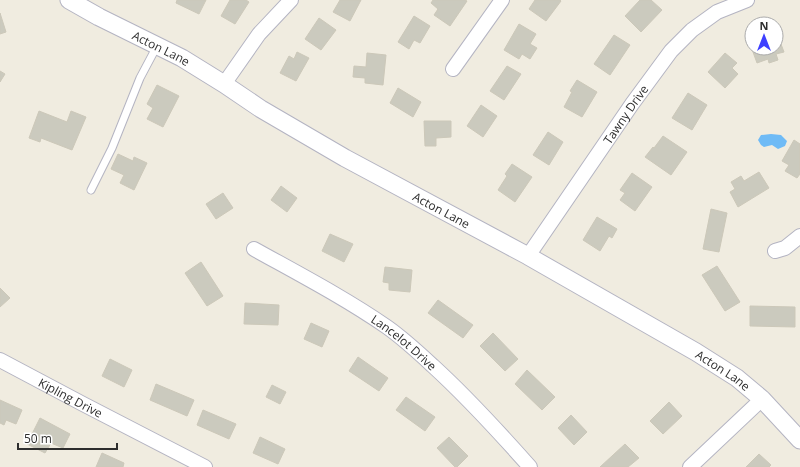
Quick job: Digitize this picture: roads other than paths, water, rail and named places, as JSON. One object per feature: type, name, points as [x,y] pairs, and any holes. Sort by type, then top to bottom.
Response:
[{"type":"street","name":"Acton Lane","points":[[69,0],[99,17],[182,58],[261,109],[345,158],[528,256],[696,352],[736,378],[762,399],[800,440]]},
{"type":"street","points":[[224,84],[259,34],[291,0]]},
{"type":"street","points":[[453,69],[502,0]]},
{"type":"street","name":"Tawny Drive","points":[[528,256],[632,104],[671,51],[692,30],[717,12],[747,0]]},
{"type":"street","points":[[775,251],[785,248],[800,236]]},
{"type":"street","name":"Lancelot Drive","points":[[254,249],[315,283],[388,328],[420,354],[454,385],[530,467]]},
{"type":"street","name":"Kipling Drive","points":[[0,360],[205,467]]},
{"type":"street","points":[[690,467],[762,399]]},
{"type":"lane","points":[[91,190],[112,148],[140,78],[157,46]]},
{"type":"water","points":[[761,135],[781,135],[787,141],[785,146],[778,149],[772,145],[764,147],[761,145],[758,140]]}]
